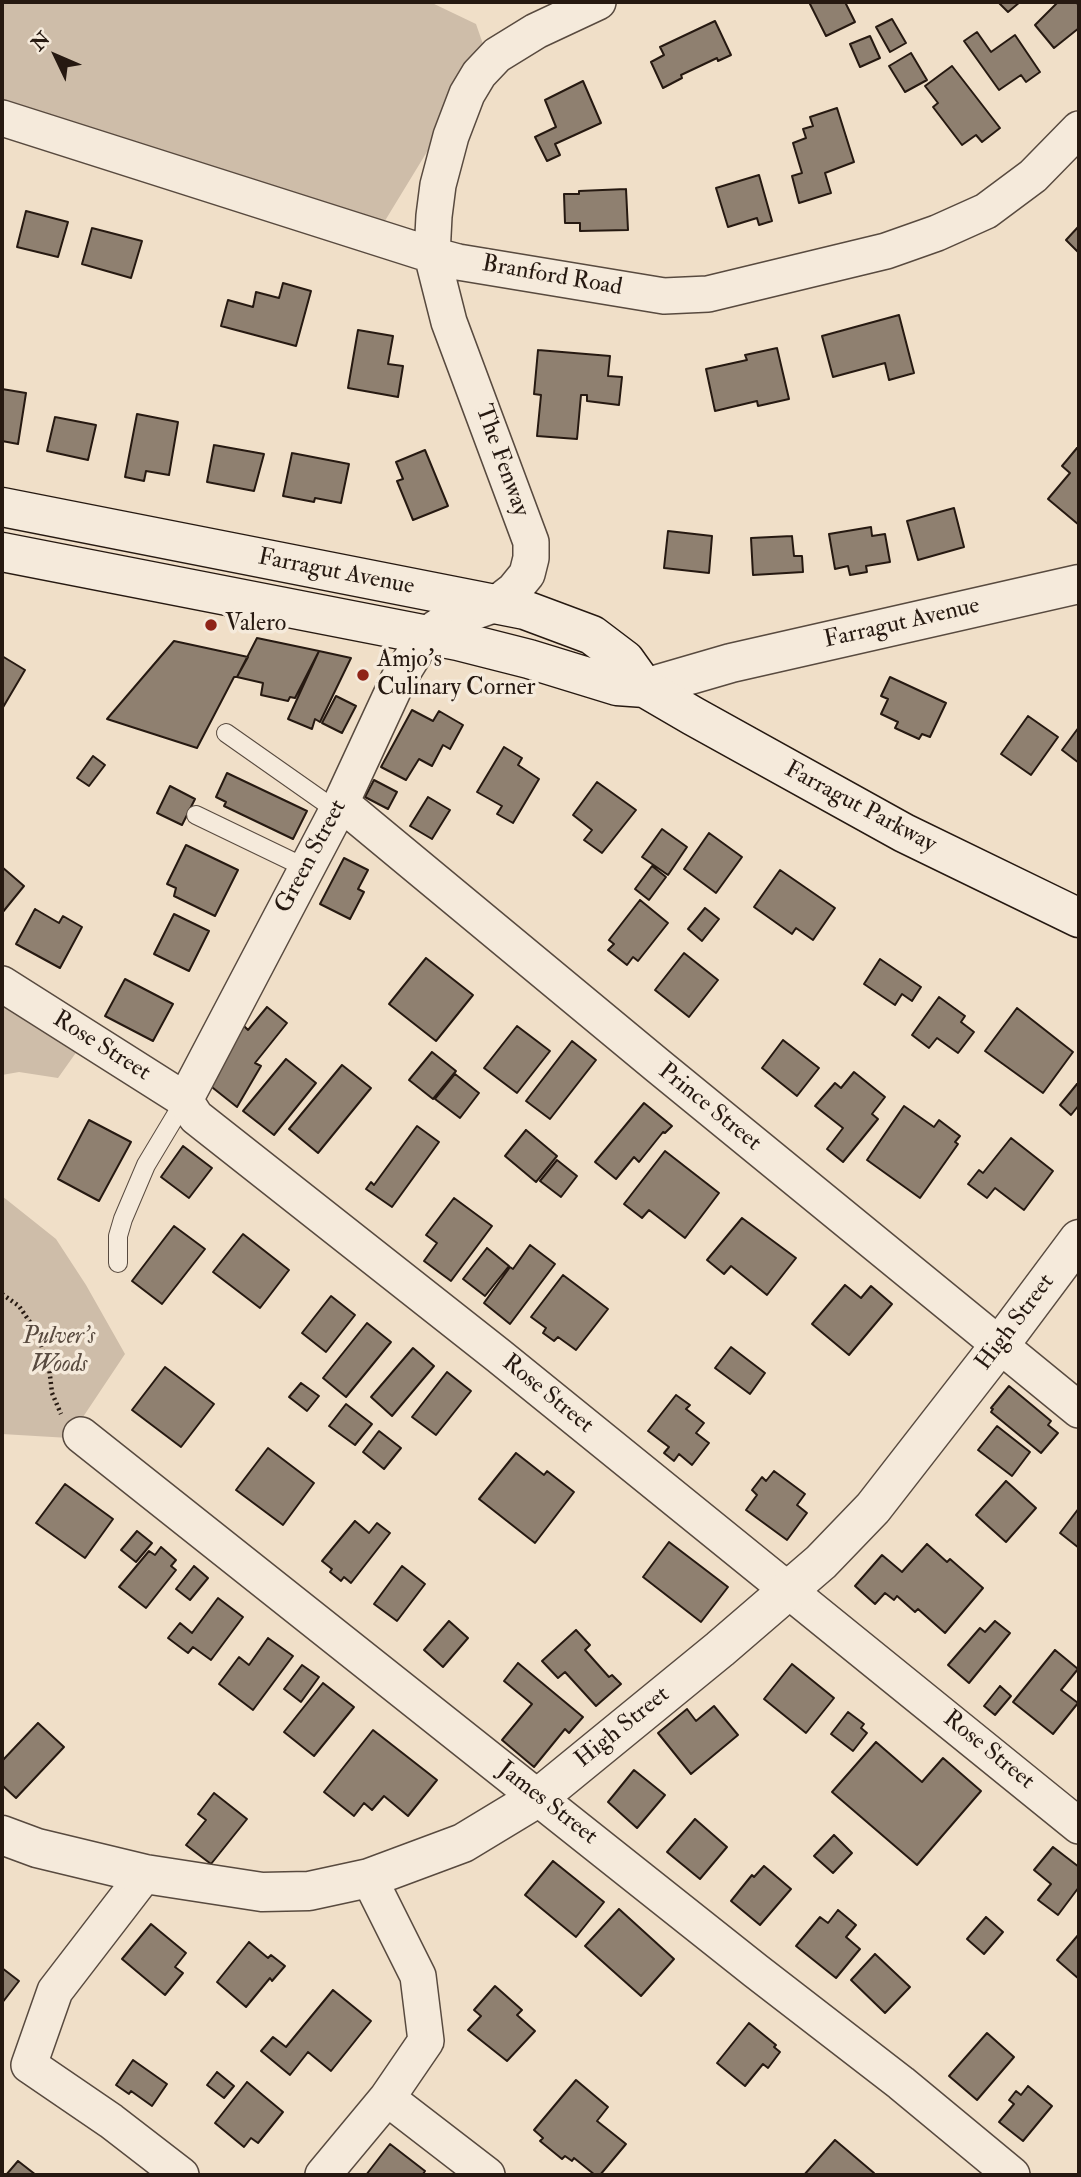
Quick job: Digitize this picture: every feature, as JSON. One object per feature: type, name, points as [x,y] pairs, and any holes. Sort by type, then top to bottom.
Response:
[{"type":"main road","name":"Farragut Avenue","points":[[2,508],[525,610],[592,635],[625,660],[645,688]]},
{"type":"main road","points":[[140,578],[148,537]]},
{"type":"main road","name":"Farragut Avenue","points":[[2,552],[243,600],[435,628],[617,686],[645,688],[731,663],[1075,581]]},
{"type":"main road","points":[[243,600],[251,556]]},
{"type":"main road","name":"Farragut Parkway","points":[[645,688],[952,858],[1079,918]]},
{"type":"main road","name":"High Street","points":[[2,1835],[37,1848],[145,1874],[262,1892],[309,1891],[369,1878],[463,1843],[539,1797],[821,1562],[873,1508],[1079,1238]]},
{"type":"street","name":"The Fenway","points":[[435,628],[496,604],[514,590],[527,574],[531,558],[531,542],[449,322],[432,255],[438,185],[451,136],[467,94],[479,74],[497,55],[536,31],[598,2]]},
{"type":"street","name":"Branford Road","points":[[2,118],[432,255],[664,296],[708,294],[886,251],[937,233],[986,211],[1033,176],[1079,129]]},
{"type":"street","name":"Green Street","points":[[185,1100],[339,807],[398,680],[435,628]]},
{"type":"street","name":"Prince Street","points":[[339,807],[1079,1410]]},
{"type":"street","name":"Rose Street","points":[[2,984],[185,1100],[196,1117],[499,1356],[1079,1826]]},
{"type":"street","name":"James Street","points":[[81,1435],[920,2098],[1012,2175]]},
{"type":"street","points":[[145,1874],[55,1991],[29,2065],[111,2121],[181,2175]]},
{"type":"street","points":[[323,2175],[387,2098],[425,2041],[418,1976],[369,1878]]},
{"type":"street","points":[[387,2098],[487,2175]]},
{"type":"lane","points":[[226,733],[339,807]]},
{"type":"lane","points":[[196,815],[306,868]]},
{"type":"lane","points":[[118,1263],[118,1236],[123,1219],[146,1165],[185,1100]]},
{"type":"path","points":[[2,1294],[19,1306],[36,1331],[49,1367],[52,1393],[62,1417],[81,1435]]},
{"type":"green space","points":[[2,2],[430,2],[476,24],[484,47],[436,137],[383,224],[2,106]]},
{"type":"green space","points":[[2,997],[80,1047],[58,1078],[19,1072],[2,1075]]},
{"type":"green space","name":"Pulver's Woods","points":[[2,1196],[56,1239],[125,1354],[69,1438],[2,1434]]},
{"type":"building","points":[[809,2],[845,2],[855,22],[826,36]]},
{"type":"building","points":[[998,2],[1020,2],[1008,12]]},
{"type":"building","points":[[1058,2],[1076,2],[1079,6],[1079,28],[1054,48],[1035,25]]},
{"type":"building","points":[[892,19],[906,43],[890,52],[876,27]]},
{"type":"building","points":[[715,21],[731,55],[718,61],[717,58],[681,75],[682,78],[663,88],[651,62],[664,55],[660,47]]},
{"type":"building","points":[[977,32],[991,52],[1015,35],[1040,72],[1026,82],[1021,75],[999,90],[964,41]]},
{"type":"building","points":[[870,36],[880,58],[860,67],[850,44]]},
{"type":"building","points":[[911,53],[927,80],[905,92],[889,66]]},
{"type":"building","points":[[952,66],[1000,128],[982,142],[976,135],[962,145],[933,107],[938,103],[925,86]]},
{"type":"building","points":[[583,81],[601,123],[555,144],[560,155],[547,161],[535,137],[556,127],[545,100]]},
{"type":"building","points":[[837,108],[854,162],[825,173],[831,193],[799,203],[792,176],[802,173],[793,143],[806,138],[803,129],[813,126],[810,117]]},
{"type":"building","points":[[759,175],[772,221],[759,225],[757,218],[728,227],[716,188]]},
{"type":"building","points":[[626,189],[628,230],[580,231],[580,223],[565,223],[564,194]]},
{"type":"building","points":[[26,211],[68,222],[58,257],[17,247]]},
{"type":"building","points":[[1079,226],[1079,253],[1066,240]]},
{"type":"building","points":[[92,228],[142,241],[131,278],[82,264]]},
{"type":"building","points":[[283,283],[311,291],[296,346],[221,326],[228,300],[253,307],[256,292],[279,298]]},
{"type":"building","points":[[899,315],[914,373],[889,380],[885,363],[833,377],[822,336]]},
{"type":"building","points":[[358,330],[393,336],[388,364],[403,366],[398,397],[348,388]]},
{"type":"building","points":[[777,348],[789,399],[758,406],[757,401],[715,411],[706,369],[747,360],[745,355]]},
{"type":"building","points":[[538,350],[610,356],[608,376],[622,377],[619,405],[587,401],[587,395],[581,395],[577,439],[537,436],[541,395],[534,394]]},
{"type":"building","points":[[2,389],[26,393],[18,444],[2,441]]},
{"type":"building","points":[[137,414],[178,422],[169,475],[146,471],[144,481],[125,477]]},
{"type":"building","points":[[55,417],[96,425],[88,460],[47,451]]},
{"type":"building","points":[[214,445],[264,454],[254,491],[207,482]]},
{"type":"building","points":[[1077,448],[1079,525],[1048,499],[1070,473],[1062,466]]},
{"type":"building","points":[[425,450],[448,506],[413,520],[397,481],[403,479],[396,462]]},
{"type":"building","points":[[292,453],[349,464],[341,503],[315,498],[314,502],[283,496]]},
{"type":"building","points":[[954,508],[964,547],[918,560],[907,521]]},
{"type":"building","points":[[871,527],[872,536],[885,534],[890,562],[866,566],[867,572],[850,575],[848,566],[835,569],[829,534]]},
{"type":"building","points":[[668,531],[712,536],[709,573],[664,568]]},
{"type":"building","points":[[792,536],[794,556],[802,556],[803,572],[753,575],[751,538]]},
{"type":"building","points":[[257,638],[319,651],[295,698],[290,697],[288,701],[261,695],[263,683],[237,677]]},
{"type":"building","points":[[174,641],[248,657],[237,677],[234,677],[197,748],[107,719]]},
{"type":"building","points":[[319,651],[351,658],[320,722],[315,719],[312,729],[288,719]]},
{"type":"building","points":[[2,656],[25,670],[2,709]]},
{"type":"building","points":[[890,677],[946,703],[930,737],[922,734],[919,739],[895,728],[898,722],[881,714],[888,699],[881,696]]},
{"type":"building","points":[[336,696],[356,706],[342,733],[322,723]]},
{"type":"building","points":[[412,710],[433,721],[439,711],[463,725],[450,749],[443,745],[432,766],[419,759],[406,780],[381,767]]},
{"type":"building","points":[[1028,716],[1058,737],[1031,775],[1001,754]]},
{"type":"building","points":[[1079,727],[1079,763],[1062,750]]},
{"type":"building","points":[[504,747],[522,758],[518,765],[539,779],[513,823],[497,814],[502,806],[477,792]]},
{"type":"building","points":[[93,756],[105,765],[89,786],[77,778]]},
{"type":"building","points":[[227,773],[307,811],[293,839],[224,806],[226,802],[216,797]]},
{"type":"building","points":[[374,780],[397,792],[388,809],[365,797]]},
{"type":"building","points":[[597,782],[636,810],[602,853],[584,840],[592,830],[573,815]]},
{"type":"building","points":[[170,786],[195,799],[182,825],[157,813]]},
{"type":"building","points":[[428,797],[450,810],[432,839],[410,826]]},
{"type":"building","points":[[662,829],[687,847],[668,875],[642,857]]},
{"type":"building","points":[[709,833],[742,857],[716,893],[684,869]]},
{"type":"building","points":[[186,845],[238,870],[215,916],[174,896],[176,888],[167,884]]},
{"type":"building","points":[[344,858],[368,870],[358,889],[364,892],[350,919],[320,904]]},
{"type":"building","points":[[652,866],[666,877],[649,900],[635,889]]},
{"type":"building","points":[[2,867],[24,886],[2,913]]},
{"type":"building","points":[[780,870],[835,908],[813,940],[796,928],[792,934],[754,907]]},
{"type":"building","points":[[640,900],[668,923],[638,961],[633,957],[627,965],[608,950],[614,944],[609,940]]},
{"type":"building","points":[[705,908],[719,919],[702,941],[688,929]]},
{"type":"building","points":[[35,909],[59,923],[63,916],[82,927],[60,968],[16,944]]},
{"type":"building","points":[[174,914],[209,931],[189,971],[154,954]]},
{"type":"building","points":[[684,953],[718,980],[689,1017],[655,990]]},
{"type":"building","points":[[426,958],[473,995],[436,1041],[389,1004]]},
{"type":"building","points":[[880,959],[921,987],[912,1001],[902,994],[895,1005],[864,984]]},
{"type":"building","points":[[125,979],[173,1004],[153,1041],[105,1016]]},
{"type":"building","points":[[939,997],[965,1016],[961,1022],[974,1032],[958,1053],[937,1038],[929,1048],[912,1035]]},
{"type":"building","points":[[267,1007],[287,1023],[255,1063],[261,1066],[237,1107],[208,1084],[243,1025],[248,1030]]},
{"type":"building","points":[[1017,1008],[1073,1052],[1043,1093],[985,1051]]},
{"type":"building","points":[[517,1026],[550,1051],[517,1093],[484,1068]]},
{"type":"building","points":[[783,1040],[819,1068],[797,1096],[762,1068]]},
{"type":"building","points":[[572,1041],[596,1060],[550,1119],[526,1101]]},
{"type":"building","points":[[432,1052],[456,1071],[433,1099],[409,1080]]},
{"type":"building","points":[[286,1059],[316,1083],[274,1135],[243,1111]]},
{"type":"building","points":[[342,1065],[371,1088],[318,1153],[289,1129]]},
{"type":"building","points":[[854,1072],[885,1097],[872,1114],[878,1119],[843,1162],[827,1149],[843,1128],[815,1106],[835,1083],[841,1088]]},
{"type":"building","points":[[455,1074],[479,1093],[460,1118],[435,1099]]},
{"type":"building","points":[[1077,1084],[1079,1105],[1071,1115],[1060,1105]]},
{"type":"building","points":[[644,1103],[672,1126],[663,1132],[639,1162],[634,1157],[616,1179],[595,1162]]},
{"type":"building","points":[[904,1106],[934,1127],[939,1120],[960,1136],[955,1142],[958,1144],[920,1198],[867,1160]]},
{"type":"building","points":[[89,1120],[131,1142],[99,1201],[58,1179]]},
{"type":"building","points":[[417,1126],[439,1142],[392,1207],[366,1189],[371,1182],[374,1185]]},
{"type":"building","points":[[526,1130],[557,1156],[536,1182],[505,1156]]},
{"type":"building","points":[[1011,1138],[1053,1171],[1024,1210],[995,1188],[987,1198],[968,1184],[979,1170],[983,1173]]},
{"type":"building","points":[[183,1146],[212,1168],[189,1198],[161,1177]]},
{"type":"building","points":[[665,1151],[719,1193],[685,1238],[649,1210],[642,1218],[624,1204]]},
{"type":"building","points":[[557,1160],[577,1176],[561,1197],[540,1181]]},
{"type":"building","points":[[454,1198],[492,1226],[451,1281],[424,1261],[437,1243],[426,1235]]},
{"type":"building","points":[[742,1218],[796,1258],[767,1295],[731,1266],[724,1274],[707,1260]]},
{"type":"building","points":[[174,1226],[205,1249],[162,1304],[132,1281]]},
{"type":"building","points":[[243,1234],[289,1270],[260,1308],[213,1272]]},
{"type":"building","points":[[530,1245],[555,1264],[510,1324],[484,1303]]},
{"type":"building","points":[[487,1248],[509,1266],[485,1296],[463,1279]]},
{"type":"building","points":[[563,1275],[608,1309],[576,1350],[558,1337],[554,1341],[543,1333],[546,1328],[531,1317]]},
{"type":"building","points":[[845,1285],[861,1298],[871,1286],[892,1304],[849,1355],[812,1324]]},
{"type":"building","points":[[331,1296],[355,1315],[326,1352],[302,1333]]},
{"type":"building","points":[[367,1323],[391,1342],[346,1397],[323,1378]]},
{"type":"building","points":[[731,1347],[765,1373],[750,1394],[715,1368]]},
{"type":"building","points":[[413,1348],[434,1366],[392,1416],[371,1397]]},
{"type":"building","points":[[165,1367],[214,1404],[181,1447],[132,1410]]},
{"type":"building","points":[[447,1372],[471,1391],[436,1435],[412,1417]]},
{"type":"building","points":[[301,1383],[319,1396],[307,1411],[289,1397]]},
{"type":"building","points":[[1009,1386],[1051,1421],[1048,1425],[1058,1433],[1041,1453],[991,1412],[991,1408]]},
{"type":"building","points":[[676,1395],[690,1405],[686,1409],[704,1423],[696,1433],[709,1443],[692,1465],[679,1454],[674,1461],[664,1453],[669,1447],[648,1431]]},
{"type":"building","points":[[346,1404],[372,1424],[355,1445],[329,1426]]},
{"type":"building","points":[[997,1426],[1030,1452],[1012,1476],[978,1450]]},
{"type":"building","points":[[379,1431],[401,1448],[384,1469],[363,1452]]},
{"type":"building","points":[[268,1448],[314,1483],[283,1525],[236,1490]]},
{"type":"building","points":[[516,1453],[544,1475],[547,1471],[574,1492],[535,1543],[479,1499]]},
{"type":"building","points":[[774,1471],[805,1494],[797,1505],[807,1513],[787,1540],[746,1510],[757,1495],[752,1490],[762,1477],[766,1481]]},
{"type":"building","points":[[1006,1481],[1036,1508],[1006,1542],[976,1515]]},
{"type":"building","points":[[65,1484],[113,1519],[85,1558],[36,1523]]},
{"type":"building","points":[[1079,1508],[1079,1548],[1060,1533]]},
{"type":"building","points":[[355,1521],[369,1533],[377,1523],[390,1533],[351,1583],[344,1577],[341,1581],[322,1561]]},
{"type":"building","points":[[137,1531],[152,1543],[136,1562],[121,1550]]},
{"type":"building","points":[[669,1542],[728,1587],[701,1622],[643,1577]]},
{"type":"building","points":[[927,1544],[947,1562],[950,1559],[983,1588],[945,1633],[918,1609],[915,1612],[897,1596],[894,1600],[885,1593],[875,1604],[855,1586],[882,1555],[902,1572]]},
{"type":"building","points":[[161,1547],[176,1560],[171,1566],[176,1570],[146,1608],[119,1587],[149,1551],[155,1555]]},
{"type":"building","points":[[194,1566],[208,1578],[190,1600],[176,1589]]},
{"type":"building","points":[[402,1566],[425,1584],[397,1621],[374,1604]]},
{"type":"building","points":[[218,1598],[243,1617],[211,1660],[193,1647],[188,1653],[168,1638],[180,1623],[192,1633]]},
{"type":"building","points":[[449,1621],[468,1638],[443,1667],[424,1650]]},
{"type":"building","points":[[995,1621],[1010,1633],[969,1683],[948,1665],[980,1628],[985,1632]]},
{"type":"building","points":[[576,1630],[590,1645],[585,1650],[609,1677],[612,1675],[621,1684],[596,1706],[565,1672],[558,1678],[542,1661]]},
{"type":"building","points":[[268,1638],[293,1656],[253,1710],[219,1684],[239,1657],[249,1665]]},
{"type":"building","points":[[1055,1650],[1078,1669],[1061,1690],[1078,1703],[1053,1734],[1013,1702]]},
{"type":"building","points":[[518,1663],[583,1717],[569,1733],[565,1729],[534,1767],[502,1740],[532,1704],[504,1681]]},
{"type":"building","points":[[792,1664],[834,1698],[806,1733],[764,1699]]},
{"type":"building","points":[[302,1665],[319,1677],[301,1702],[284,1689]]},
{"type":"building","points":[[323,1683],[354,1707],[314,1756],[284,1732]]},
{"type":"building","points":[[1000,1686],[1011,1696],[995,1715],[984,1706]]},
{"type":"building","points":[[714,1706],[738,1735],[691,1774],[658,1733],[687,1709],[696,1721]]},
{"type":"building","points":[[848,1712],[864,1724],[861,1728],[867,1733],[853,1751],[831,1734]]},
{"type":"building","points":[[38,1723],[64,1747],[16,1798],[2,1785],[2,1761]]},
{"type":"building","points":[[373,1730],[437,1780],[408,1816],[384,1796],[372,1810],[364,1803],[354,1816],[324,1792]]},
{"type":"building","points":[[876,1742],[922,1782],[943,1758],[981,1791],[917,1865],[832,1792]]},
{"type":"building","points":[[634,1770],[665,1795],[637,1828],[608,1802]]},
{"type":"building","points":[[214,1793],[247,1819],[211,1864],[186,1845],[206,1820],[198,1814]]},
{"type":"building","points":[[695,1819],[727,1847],[700,1879],[667,1852]]},
{"type":"building","points":[[834,1835],[852,1853],[833,1873],[814,1856]]},
{"type":"building","points":[[1053,1847],[1079,1867],[1079,1887],[1058,1915],[1038,1900],[1051,1884],[1034,1870]]},
{"type":"building","points":[[553,1861],[604,1902],[576,1937],[525,1895]]},
{"type":"building","points":[[764,1866],[791,1889],[760,1925],[731,1901],[752,1875],[754,1877]]},
{"type":"building","points":[[619,1909],[674,1959],[641,1996],[585,1946]]},
{"type":"building","points":[[838,1910],[856,1925],[846,1937],[860,1949],[836,1978],[796,1946],[820,1917],[828,1923]]},
{"type":"building","points":[[986,1917],[1003,1932],[984,1954],[967,1939]]},
{"type":"building","points":[[151,1924],[186,1953],[175,1967],[183,1973],[165,1995],[122,1959]]},
{"type":"building","points":[[1079,1934],[1079,1979],[1057,1960]]},
{"type":"building","points":[[249,1942],[268,1958],[271,1955],[285,1966],[272,1981],[270,1978],[246,2007],[217,1982]]},
{"type":"building","points":[[875,1954],[910,1987],[885,2013],[851,1980]]},
{"type":"building","points":[[2,1968],[19,1981],[2,2003]]},
{"type":"building","points":[[495,1986],[522,2010],[517,2015],[535,2031],[507,2061],[468,2030],[481,2016],[474,2010]]},
{"type":"building","points":[[333,1990],[371,2021],[331,2071],[308,2052],[290,2075],[261,2051],[273,2037],[286,2047]]},
{"type":"building","points":[[749,2023],[776,2045],[774,2047],[780,2052],[768,2068],[763,2064],[745,2086],[717,2063]]},
{"type":"building","points":[[987,2033],[1014,2057],[977,2100],[949,2076]]},
{"type":"building","points":[[133,2060],[167,2084],[152,2106],[131,2091],[129,2094],[116,2085]]},
{"type":"building","points":[[217,2072],[234,2086],[224,2098],[207,2085]]},
{"type":"building","points":[[576,2080],[608,2107],[597,2121],[626,2144],[600,2175],[595,2175],[574,2158],[572,2161],[565,2156],[562,2159],[540,2141],[543,2138],[534,2130]]},
{"type":"building","points":[[247,2082],[283,2112],[258,2143],[251,2138],[244,2147],[215,2123]]},
{"type":"building","points":[[1028,2086],[1052,2106],[1023,2141],[999,2122],[1014,2104],[1009,2100],[1016,2091],[1021,2095]]},
{"type":"building","points":[[835,2140],[874,2173],[804,2175]]},
{"type":"building","points":[[390,2144],[425,2171],[425,2175],[366,2175]]},
{"type":"building","points":[[18,2161],[36,2175],[6,2175]]},
{"type":"place","name":"Valero","points":[[211,625]]},
{"type":"place","name":"Amjo's Culinary Corner","points":[[363,675]]}]
